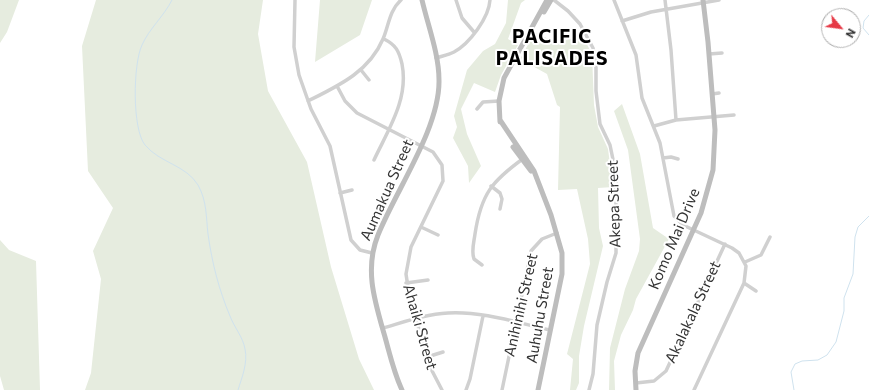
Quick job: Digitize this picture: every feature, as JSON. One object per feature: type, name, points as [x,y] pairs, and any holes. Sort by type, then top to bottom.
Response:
[{"type":"street","points":[[295,0],[295,56],[299,74],[308,101],[330,146],[350,240],[360,250],[372,253]]},
{"type":"street","points":[[308,101],[337,86],[361,70],[372,58],[384,39],[390,14],[401,0]]},
{"type":"street","name":"Aumakua Street","points":[[402,390],[371,283],[372,253],[380,229],[432,120],[438,100],[439,80],[436,58],[422,0]]},
{"type":"street","points":[[456,0],[462,18],[474,32]]},
{"type":"street","points":[[436,58],[458,50],[486,17],[490,0]]},
{"type":"street","name":"Akepa Street","points":[[551,0],[561,5],[580,24],[593,48],[596,63],[596,86],[600,124],[610,145],[616,174],[616,253],[607,282],[597,325],[593,374],[589,390]]},
{"type":"street","name":"Auhuhu Street","points":[[538,390],[562,268],[562,253],[543,192],[535,176],[500,120],[499,101],[506,75],[537,20],[551,0]]},
{"type":"street","points":[[614,0],[636,55],[642,98],[660,143],[674,216],[681,223],[736,250],[745,262],[746,273],[744,283],[694,390]]},
{"type":"street","points":[[665,0],[676,120]]},
{"type":"street","points":[[622,21],[646,13],[703,1],[719,0]]},
{"type":"street","name":"Komo Mai Drive","points":[[636,390],[636,364],[641,343],[694,230],[705,203],[713,170],[715,145],[714,117],[703,1]]},
{"type":"street","points":[[374,160],[401,102],[404,78],[398,50],[392,43],[384,39]]},
{"type":"street","points":[[709,54],[722,53]]},
{"type":"street","points":[[361,70],[369,80]]},
{"type":"street","name":"Ahaiki Street","points":[[337,86],[345,101],[357,113],[436,155],[442,165],[444,173],[441,186],[421,227],[408,259],[406,283],[431,371],[442,390]]},
{"type":"street","points":[[712,94],[719,93]]},
{"type":"street","points":[[477,109],[481,103],[486,101],[499,101]]},
{"type":"street","points":[[654,126],[676,120],[734,115]]},
{"type":"street","points":[[330,146],[335,144]]},
{"type":"street","points":[[663,158],[671,157],[678,159]]},
{"type":"street","points":[[482,264],[474,258],[472,248],[479,209],[491,186],[502,174],[524,159]]},
{"type":"street","points":[[491,186],[500,193],[502,199],[500,209]]},
{"type":"street","points":[[340,193],[352,190]]},
{"type":"street","points":[[421,227],[438,235]]},
{"type":"street","name":"Anihinihi Street","points":[[502,390],[531,251],[542,239],[557,233]]},
{"type":"street","points":[[745,262],[761,255],[770,237]]},
{"type":"street","name":"Akalakala Street","points":[[636,383],[654,381],[666,371],[725,244]]},
{"type":"street","points":[[406,283],[428,280]]},
{"type":"street","points":[[744,283],[756,292]]},
{"type":"street","points":[[383,328],[416,319],[447,313],[482,316],[550,330]]},
{"type":"street","points":[[466,390],[470,379],[482,316]]},
{"type":"street","points":[[723,328],[728,330]]},
{"type":"street","points":[[427,357],[443,352]]},
{"type":"shaded area","points":[[0,0],[19,0],[7,32],[0,43]]},
{"type":"shaded area","points":[[96,0],[263,0],[258,34],[268,91],[307,162],[331,267],[359,359],[374,390],[85,390],[91,373],[101,279],[93,251],[113,208],[88,171],[82,46]]},
{"type":"shaded area","points":[[320,0],[372,0],[360,35],[315,62]]},
{"type":"shaded area","points":[[508,0],[525,0],[521,3],[508,39],[518,45],[501,75],[495,92],[474,83],[461,109],[467,134],[481,166],[469,183],[468,166],[453,138],[457,127],[454,116],[467,70],[483,51],[495,44],[506,23]]},
{"type":"shaded area","points":[[535,32],[558,44],[581,33],[592,54],[594,105],[598,127],[608,149],[613,187],[598,188],[599,228],[603,246],[584,326],[579,356],[579,383],[576,390],[570,390],[573,359],[567,354],[590,264],[588,239],[577,189],[558,190],[560,107],[557,105],[547,74],[520,59]]},
{"type":"shaded area","points":[[622,104],[640,154],[653,228],[669,239],[636,299],[633,310],[621,335],[614,361],[615,390],[609,390],[610,348],[625,289],[639,251],[640,239],[628,150],[614,111]]},
{"type":"shaded area","points":[[0,240],[9,250],[36,261],[40,390],[4,390],[0,376]]},
{"type":"waterway","points":[[172,0],[145,39],[139,54],[135,96],[138,125],[145,145],[158,156],[187,173],[193,178],[201,191],[205,203],[208,234],[216,276],[222,296],[242,340],[246,354],[243,375],[238,390]]},
{"type":"waterway","points":[[869,15],[864,21],[863,28],[869,35]]},
{"type":"waterway","points":[[794,390],[791,372],[795,364],[802,361],[818,360],[827,355],[836,342],[844,311],[844,298],[853,274],[855,237],[858,227],[869,216]]},
{"type":"district","name":"PACIFIC PALISADES","points":[[552,48]]}]
